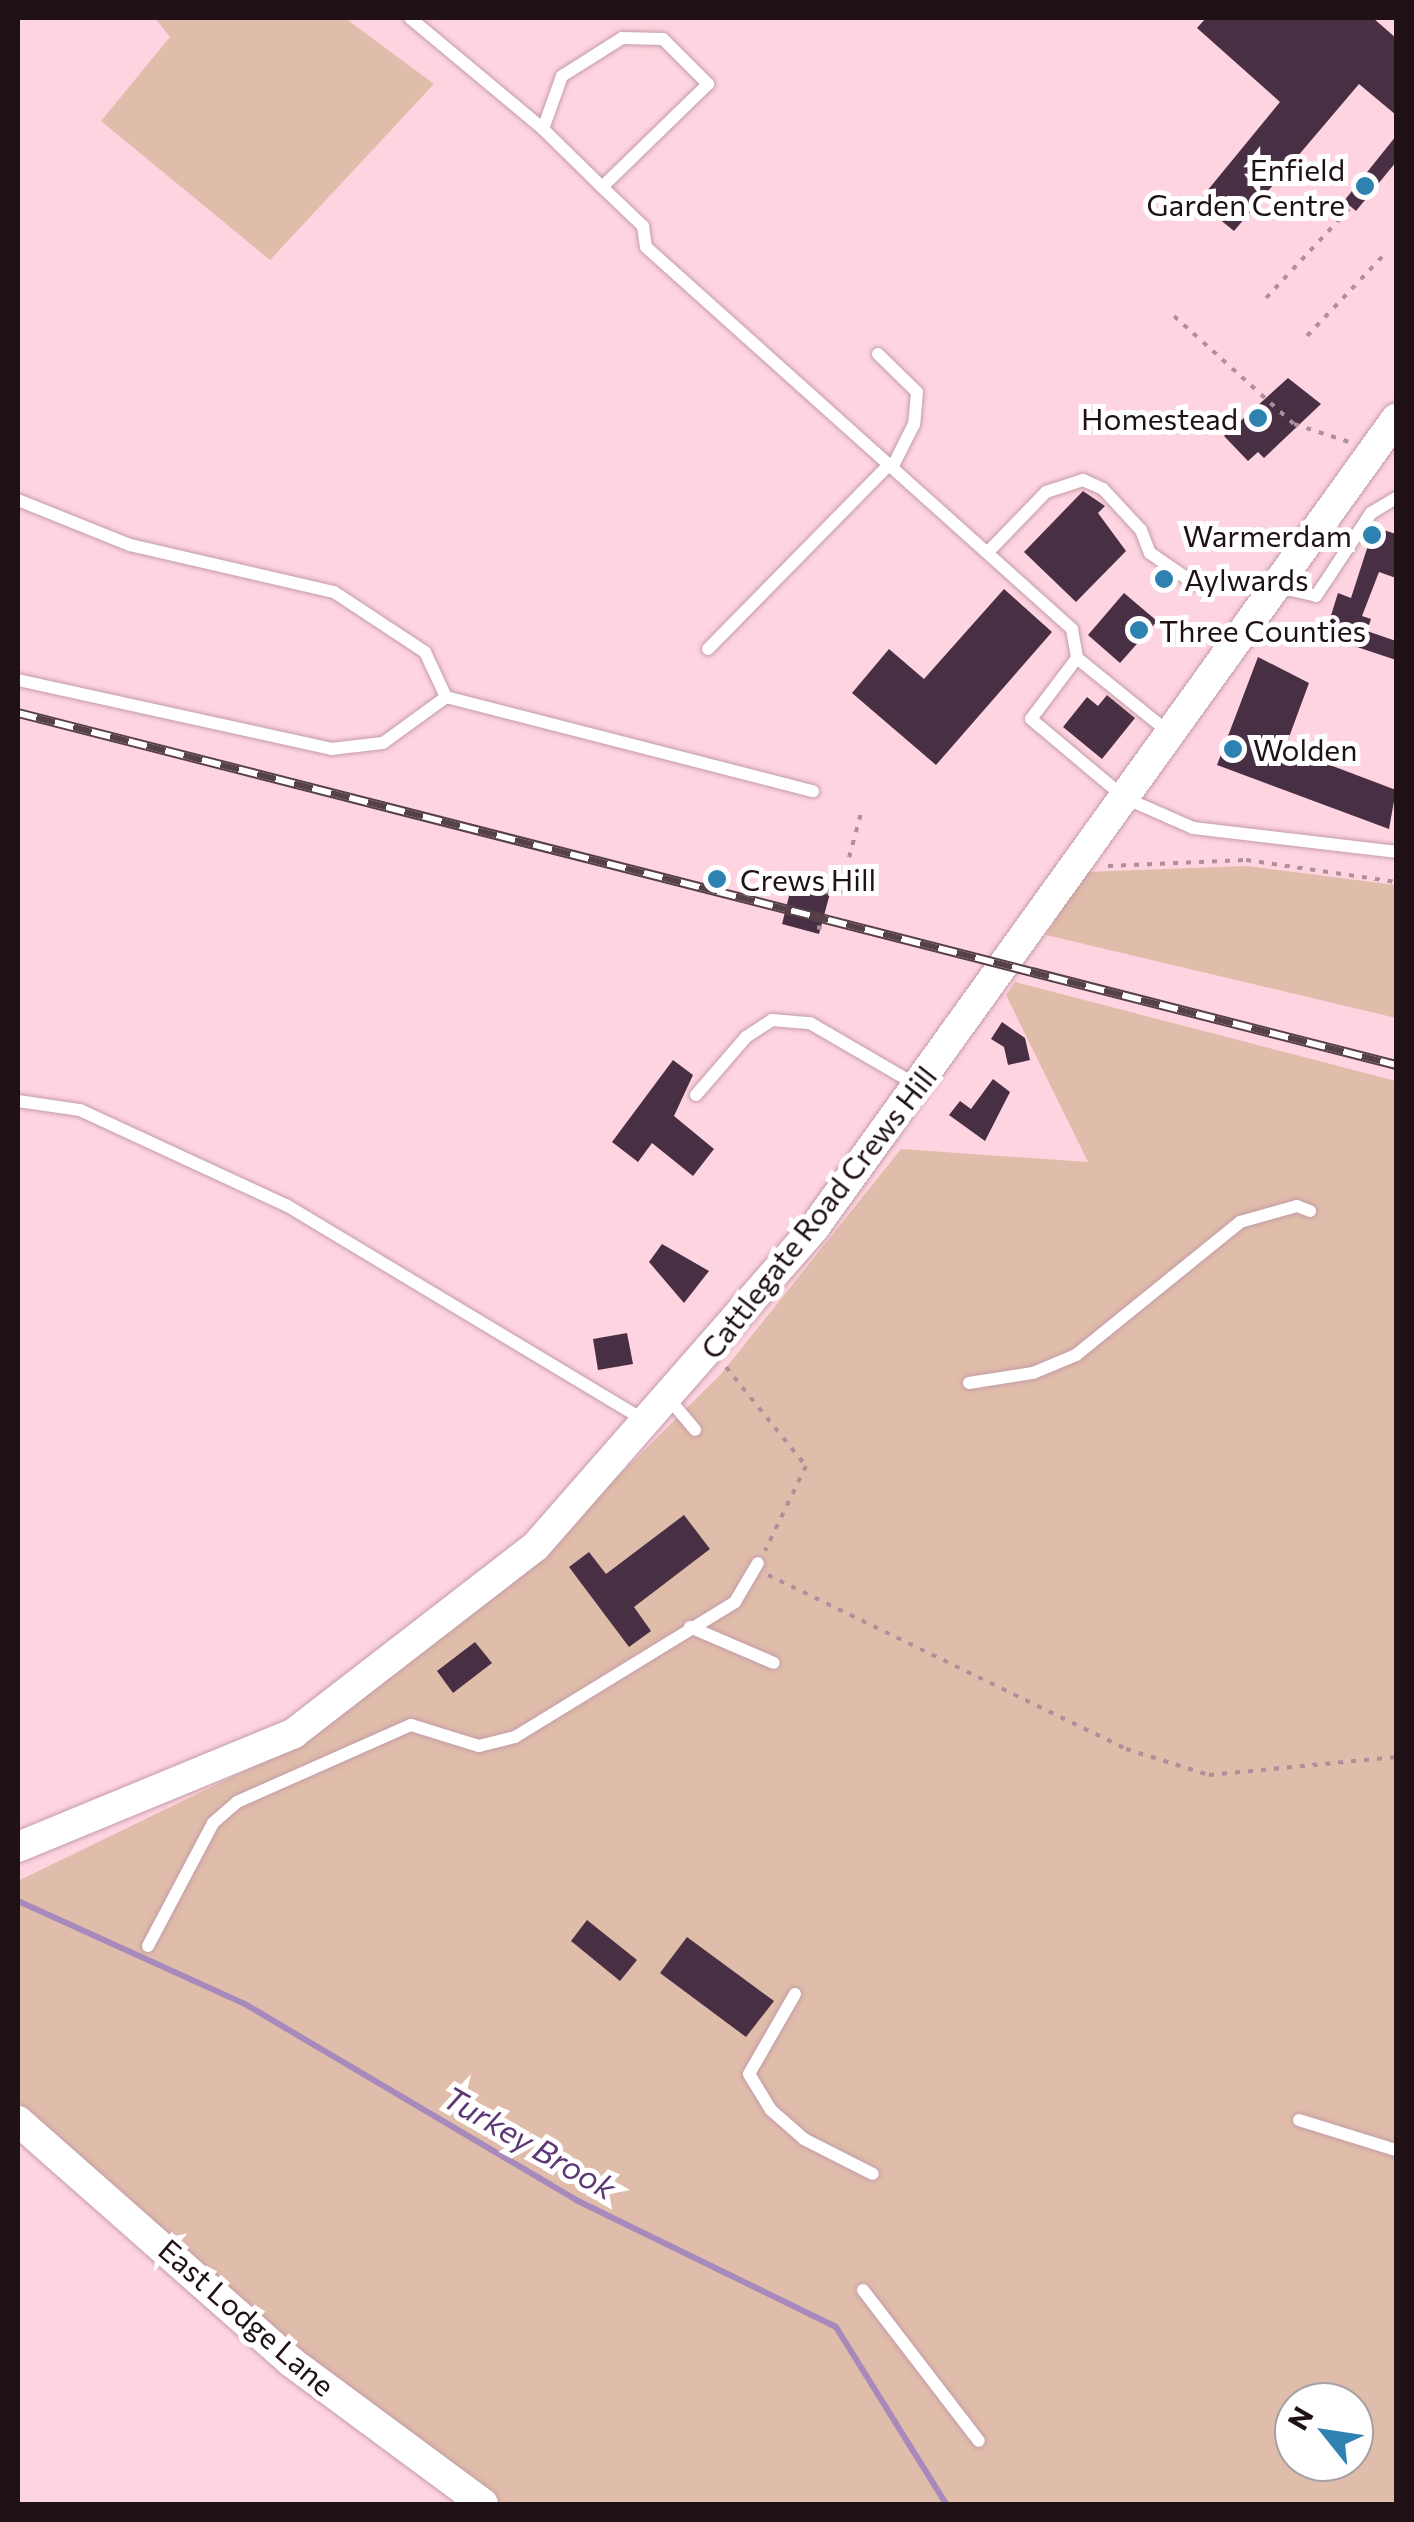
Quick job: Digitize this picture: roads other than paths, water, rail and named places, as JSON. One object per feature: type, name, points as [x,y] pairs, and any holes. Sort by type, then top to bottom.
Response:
[{"type":"street","name":"Cattlegate Road Crews Hill","points":[[18,1847],[294,1733],[535,1547],[714,1350],[917,1085],[1278,588],[1387,449],[1396,420]]},
{"type":"street","name":"East Lodge Lane","points":[[18,2121],[290,2361],[483,2504]]},
{"type":"lane","points":[[410,18],[544,130],[643,226],[646,247],[1072,629],[1077,658],[1173,736]]},
{"type":"lane","points":[[544,130],[570,66],[622,38],[664,39],[708,84],[602,187]]},
{"type":"lane","points":[[708,649],[892,464],[914,424],[917,392],[878,354]]},
{"type":"lane","points":[[988,552],[1046,492],[1083,480],[1116,502],[1150,553],[1195,584]]},
{"type":"lane","points":[[1278,588],[1316,596],[1372,513],[1396,498]]},
{"type":"lane","points":[[18,500],[130,545],[334,592],[425,652],[446,697]]},
{"type":"lane","points":[[1077,658],[1030,719],[1124,798],[1194,828],[1396,852]]},
{"type":"lane","points":[[18,680],[331,749],[384,743],[446,697]]},
{"type":"lane","points":[[446,697],[813,791]]},
{"type":"lane","points":[[696,1095],[746,1036],[772,1020],[810,1023],[917,1085]]},
{"type":"lane","points":[[18,1101],[80,1110],[286,1205],[648,1423]]},
{"type":"lane","points":[[969,1383],[1033,1373],[1076,1355],[1240,1222],[1297,1206],[1310,1211]]},
{"type":"lane","points":[[670,1400],[696,1430]]},
{"type":"lane","points":[[148,1946],[213,1823],[238,1802],[306,1767],[352,1758],[412,1725],[479,1746],[516,1737],[736,1602],[758,1563]]},
{"type":"lane","points":[[690,1627],[774,1663]]},
{"type":"lane","points":[[795,1994],[749,2074],[771,2110],[804,2140],[872,2174]]},
{"type":"lane","points":[[1299,2120],[1396,2150]]},
{"type":"lane","points":[[863,2290],[980,2441]]},
{"type":"waterway","name":"Turkey Brook","points":[[18,1901],[245,2004],[576,2200],[836,2327],[946,2504]]},
{"type":"railway","points":[[18,713],[1396,1065]]},
{"type":"place","name":"Enfield Garden Centre","points":[[1365,186]]},
{"type":"place","name":"Homestead","points":[[1258,418]]},
{"type":"place","name":"Warmerdam","points":[[1372,535]]},
{"type":"place","name":"Aylwards","points":[[1164,579]]},
{"type":"place","name":"Three Counties","points":[[1139,630]]},
{"type":"place","name":"Wolden","points":[[1233,749]]},
{"type":"place","name":"Crews Hill","points":[[717,879]]}]
